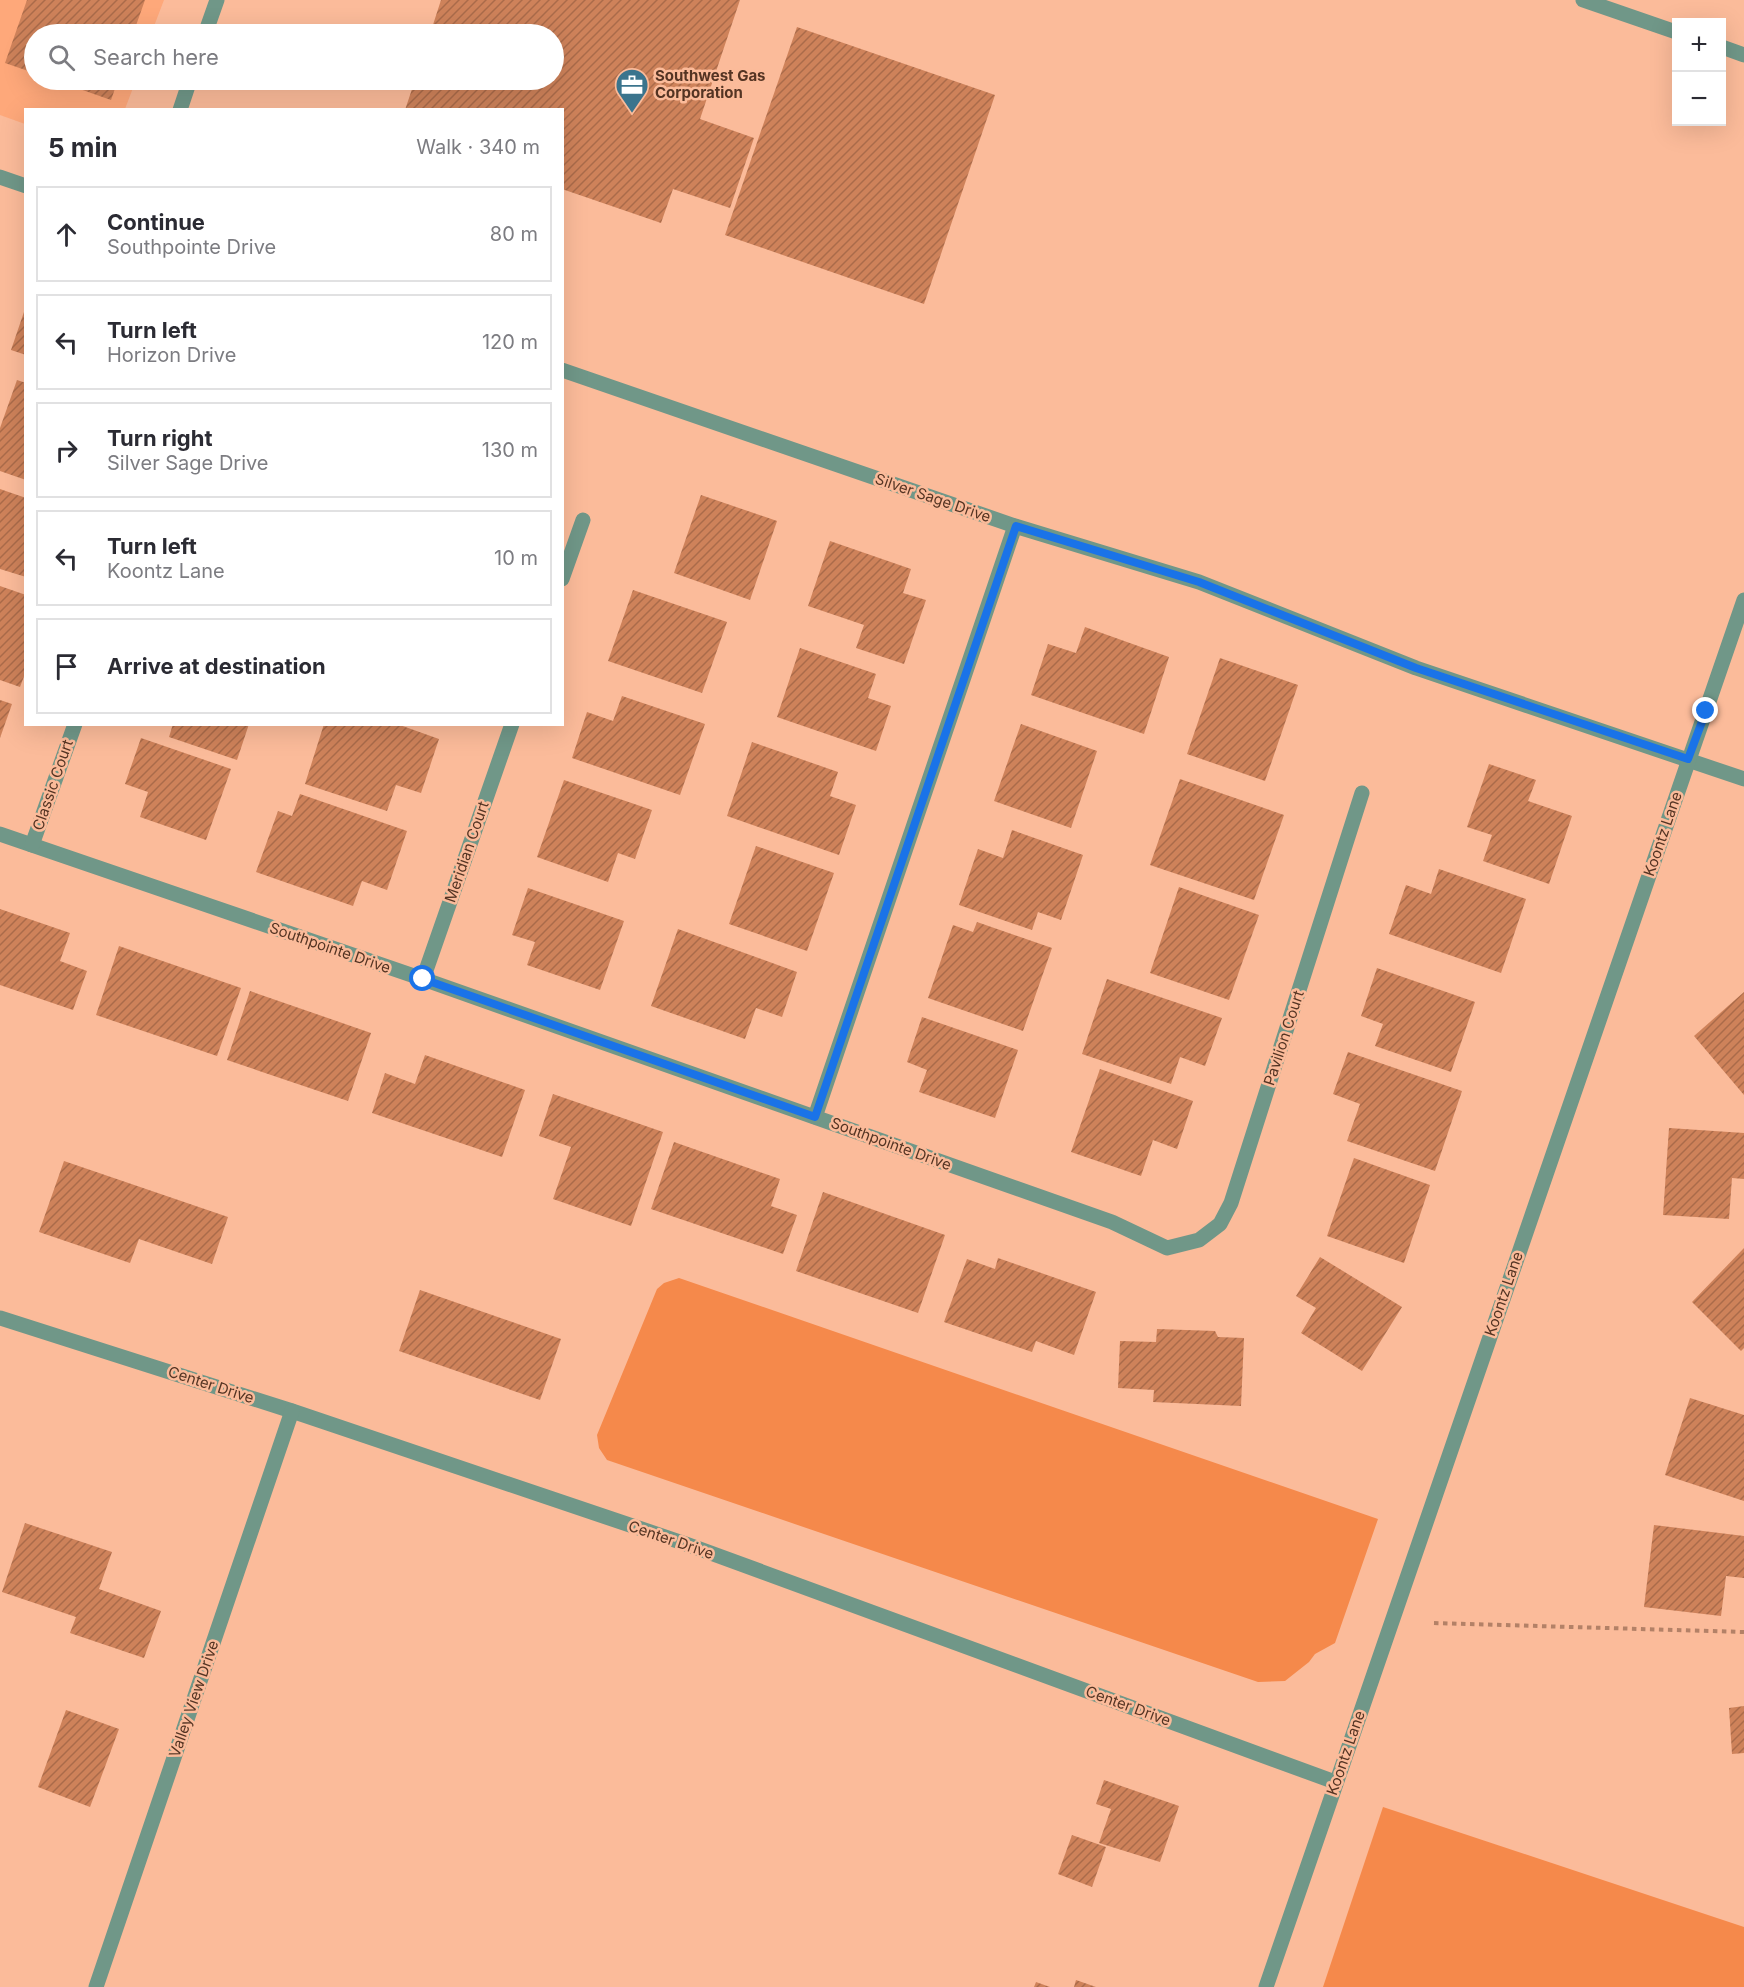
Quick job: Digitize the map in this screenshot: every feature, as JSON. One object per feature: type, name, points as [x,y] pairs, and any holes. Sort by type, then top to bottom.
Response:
[{"type":"street","points":[[209,24],[217,0]]},
{"type":"street","points":[[1583,0],[1672,30]]},
{"type":"street","points":[[1726,48],[1744,55]]},
{"type":"street","points":[[181,108],[187,90]]},
{"type":"street","points":[[0,177],[24,185]]},
{"type":"street","name":"Silver Sage Drive","points":[[564,371],[1016,526],[1199,582],[1416,668],[1744,779]]},
{"type":"street","points":[[564,573],[583,520]]},
{"type":"street","points":[[815,1117],[1016,526]]},
{"type":"street","name":"Koontz Lane","points":[[1266,1987],[1744,600]]},
{"type":"street","name":"Classic Court","points":[[32,845],[74,726]]},
{"type":"street","name":"Meridian Court","points":[[423,979],[511,726]]},
{"type":"street","name":"Pavilion Court","points":[[1167,1248],[1199,1240],[1220,1224],[1231,1203],[1362,793]]},
{"type":"street","name":"Southpointe Drive","points":[[0,834],[423,979],[1112,1222],[1167,1248]]},
{"type":"street","name":"Center Drive","points":[[0,1318],[292,1411],[686,1544],[1335,1782]]},
{"type":"street","name":"Valley View Drive","points":[[96,1987],[292,1411]]},
{"type":"path","points":[[1434,1623],[1744,1632]]},
{"type":"shaded area","points":[[0,0],[164,0],[155,24],[24,24],[24,90],[132,90],[125,108],[24,108],[24,124],[0,115]]},
{"type":"shaded area","points":[[679,1278],[1378,1519],[1335,1643],[1315,1654],[1309,1662],[1285,1681],[1258,1682],[607,1460],[599,1448],[597,1435],[657,1289],[664,1283]]},
{"type":"shaded area","points":[[1383,1807],[1744,1927],[1744,1987],[1323,1987]]},
{"type":"building","points":[[27,0],[145,0],[137,24],[24,24],[24,70],[5,63]]},
{"type":"building","name":"Southwest Gas Corporation","points":[[441,0],[740,0],[700,119],[754,138],[730,208],[673,189],[661,223],[564,190],[564,108],[406,108],[412,90],[564,90],[564,24],[433,24]]},
{"type":"building","points":[[797,27],[995,95],[924,304],[725,235]]},
{"type":"building","points":[[82,90],[114,90],[111,100]]},
{"type":"building","points":[[24,312],[24,354],[11,350]]},
{"type":"building","points":[[17,380],[24,382],[24,479],[0,471],[0,428]]},
{"type":"building","points":[[0,489],[24,497],[24,576],[0,569]]},
{"type":"building","points":[[701,495],[777,521],[750,600],[674,573]]},
{"type":"building","points":[[830,541],[911,569],[903,593],[926,600],[904,664],[856,648],[864,625],[808,606]]},
{"type":"building","points":[[0,586],[24,594],[24,676],[20,687],[0,680]]},
{"type":"building","points":[[633,590],[727,622],[702,693],[608,661]]},
{"type":"building","points":[[1085,627],[1169,657],[1144,734],[1031,695],[1048,644],[1076,653]]},
{"type":"building","points":[[800,648],[876,674],[868,698],[891,706],[876,751],[777,717]]},
{"type":"building","points":[[1220,658],[1298,685],[1265,781],[1187,754]]},
{"type":"building","points":[[622,696],[705,724],[680,795],[572,758],[587,712],[613,721]]},
{"type":"building","points":[[0,700],[12,704],[0,738]]},
{"type":"building","points":[[1021,724],[1097,751],[1071,828],[994,801]]},
{"type":"building","points":[[172,726],[248,726],[237,760],[169,737]]},
{"type":"building","points":[[323,726],[403,726],[439,739],[421,793],[396,785],[387,811],[305,784]]},
{"type":"building","points":[[141,738],[231,769],[206,840],[140,817],[148,792],[125,784]]},
{"type":"building","points":[[752,742],[838,772],[830,796],[856,805],[839,855],[727,816]]},
{"type":"building","points":[[1489,764],[1536,780],[1528,801],[1572,816],[1549,884],[1483,861],[1492,835],[1467,827]]},
{"type":"building","points":[[1180,779],[1284,815],[1254,900],[1150,865]]},
{"type":"building","points":[[564,780],[652,810],[635,859],[618,853],[608,882],[537,857]]},
{"type":"building","points":[[300,794],[407,831],[387,890],[362,881],[353,906],[256,872],[278,811],[292,816]]},
{"type":"building","points":[[1012,830],[1083,855],[1061,920],[1038,912],[1032,930],[959,905],[978,849],[1003,858]]},
{"type":"building","points":[[756,846],[834,873],[807,951],[729,924]]},
{"type":"building","points":[[1439,869],[1526,899],[1501,973],[1389,934],[1406,885],[1431,894]]},
{"type":"building","points":[[1179,887],[1259,915],[1229,1000],[1150,973]]},
{"type":"building","points":[[528,888],[624,921],[600,990],[527,965],[535,942],[512,935]]},
{"type":"building","points":[[0,909],[70,933],[60,961],[87,971],[73,1010],[0,985]]},
{"type":"building","points":[[977,922],[1052,948],[1023,1031],[928,998],[953,925],[973,932]]},
{"type":"building","points":[[678,929],[797,972],[782,1017],[756,1008],[745,1039],[651,1006]]},
{"type":"building","points":[[119,946],[241,988],[217,1056],[96,1015]]},
{"type":"building","points":[[1377,968],[1475,1002],[1451,1072],[1375,1046],[1383,1024],[1361,1016]]},
{"type":"building","points":[[1107,979],[1222,1018],[1205,1066],[1180,1057],[1171,1084],[1082,1054]]},
{"type":"building","points":[[250,991],[371,1033],[348,1101],[227,1060]]},
{"type":"building","points":[[1744,992],[1744,1095],[1694,1036]]},
{"type":"building","points":[[922,1017],[1018,1050],[995,1118],[919,1092],[927,1070],[907,1062]]},
{"type":"building","points":[[1348,1052],[1462,1091],[1435,1171],[1347,1141],[1360,1104],[1333,1094]]},
{"type":"building","points":[[425,1055],[525,1090],[502,1157],[372,1113],[385,1073],[415,1084]]},
{"type":"building","points":[[1100,1069],[1193,1101],[1177,1149],[1153,1140],[1141,1176],[1071,1152]]},
{"type":"building","points":[[553,1094],[663,1132],[631,1226],[553,1199],[571,1147],[539,1136]]},
{"type":"building","points":[[1669,1128],[1744,1133],[1744,1179],[1732,1178],[1729,1219],[1663,1215]]},
{"type":"building","points":[[674,1142],[780,1179],[771,1206],[797,1215],[783,1254],[651,1209]]},
{"type":"building","points":[[1354,1158],[1430,1185],[1404,1263],[1327,1236]]},
{"type":"building","points":[[64,1161],[228,1217],[212,1264],[139,1239],[130,1263],[39,1232]]},
{"type":"building","points":[[823,1192],[945,1235],[918,1313],[796,1271]]},
{"type":"building","points":[[1744,1248],[1744,1348],[1741,1351],[1692,1302]]},
{"type":"building","points":[[1320,1257],[1402,1307],[1362,1371],[1301,1333],[1316,1308],[1296,1296]]},
{"type":"building","points":[[998,1258],[1096,1292],[1074,1355],[1036,1341],[1032,1352],[944,1322],[967,1259],[995,1269]]},
{"type":"building","points":[[420,1290],[561,1339],[540,1400],[399,1351]]},
{"type":"building","points":[[1157,1329],[1215,1331],[1218,1337],[1244,1338],[1241,1406],[1153,1402],[1154,1390],[1118,1388],[1120,1341],[1156,1342]]},
{"type":"building","points":[[1690,1398],[1744,1415],[1744,1501],[1665,1475]]},
{"type":"building","points":[[25,1523],[112,1552],[99,1589],[161,1611],[144,1658],[70,1633],[76,1617],[2,1592]]},
{"type":"building","points":[[1654,1525],[1744,1536],[1744,1578],[1726,1576],[1721,1616],[1644,1607]]},
{"type":"building","points":[[1744,1706],[1744,1753],[1732,1754],[1729,1708]]},
{"type":"building","points":[[66,1710],[119,1729],[90,1807],[38,1787]]},
{"type":"building","points":[[1104,1780],[1179,1806],[1160,1862],[1099,1843],[1111,1809],[1096,1804]]},
{"type":"building","points":[[1072,1835],[1106,1847],[1092,1887],[1058,1874]]},
{"type":"building","points":[[1076,1980],[1096,1987],[1074,1987]]},
{"type":"building","points":[[1036,1982],[1050,1987],[1034,1987]]},
{"type":"place","name":"Southwest Gas Corporation","points":[[632,114]]},
{"type":"route","points":[[423,979],[815,1117],[1016,526],[1199,582],[1416,668],[1688,759],[1706,711]]}]
